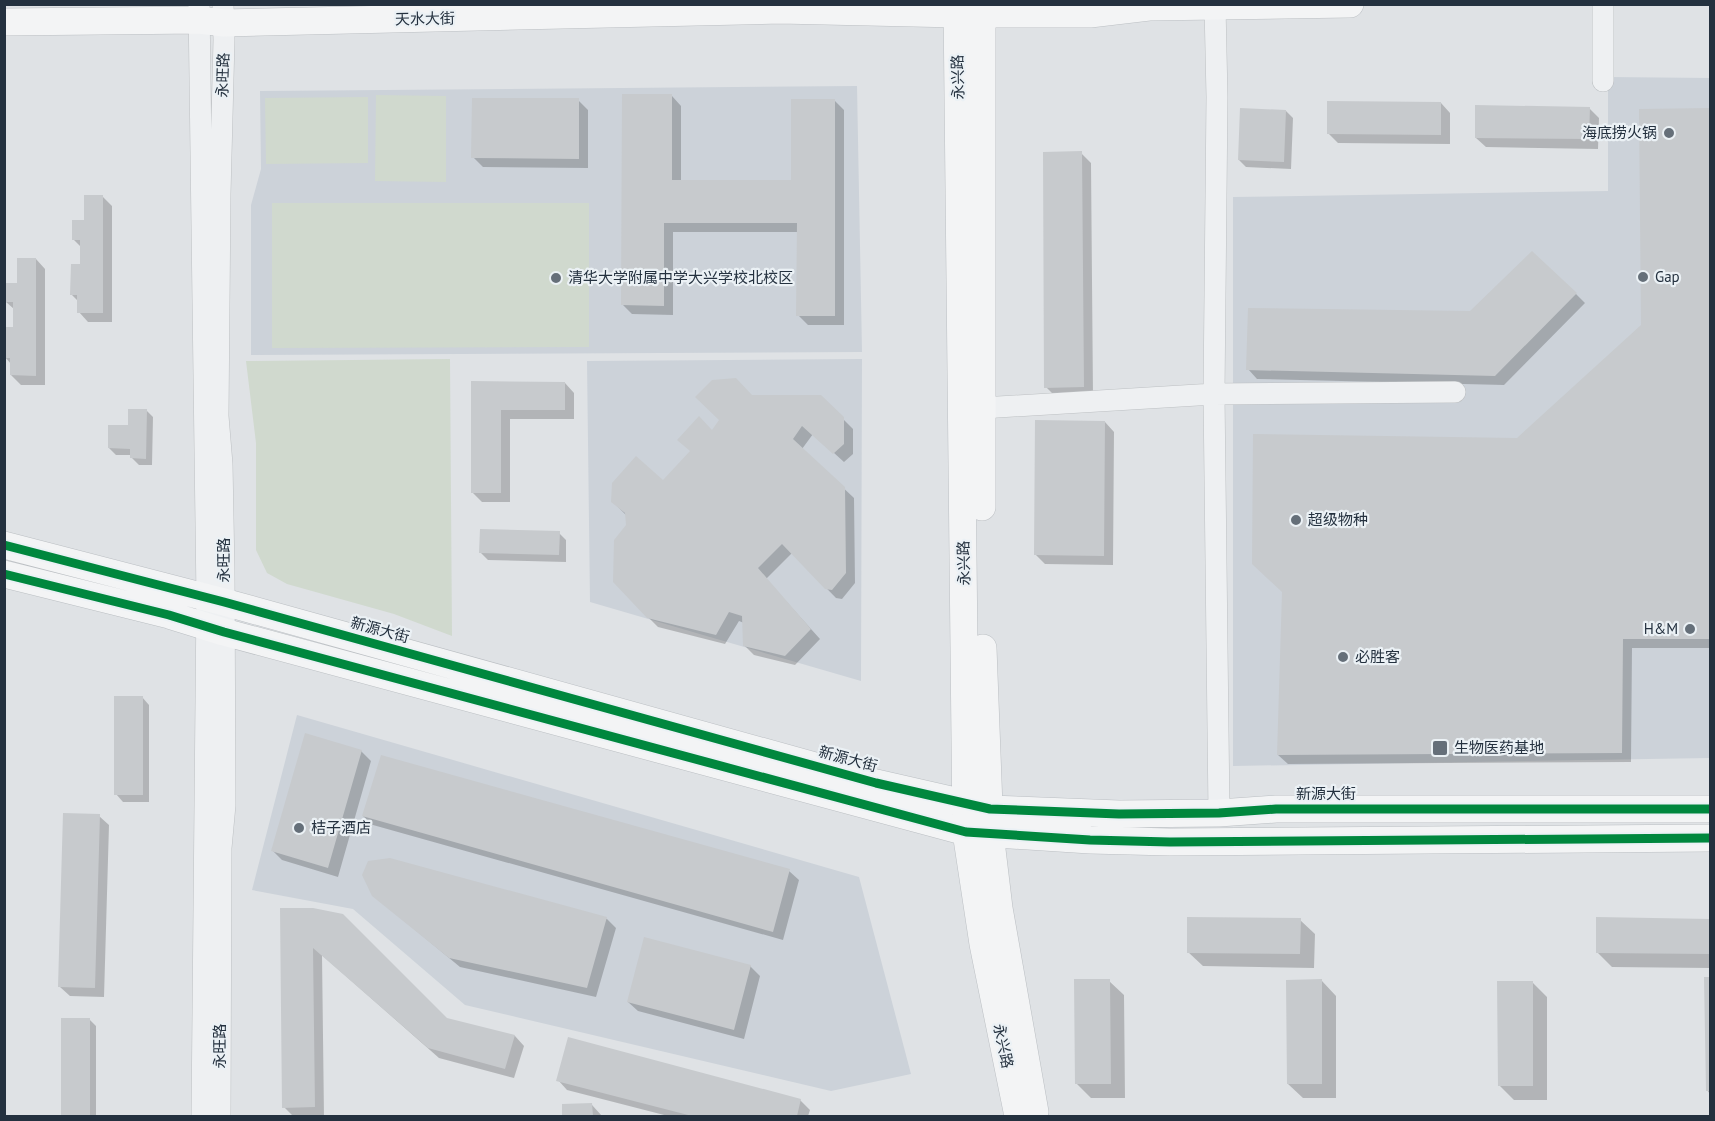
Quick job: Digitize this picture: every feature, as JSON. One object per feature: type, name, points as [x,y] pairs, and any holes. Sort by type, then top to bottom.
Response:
[{"type":"main road","name":"天水大街","points":[[4,22],[211,13],[970,9],[1090,14],[1149,7],[1350,4]]},
{"type":"main road","name":"永兴路","points":[[970,9],[982,408],[982,600],[986,767],[978,819],[999,908],[1036,1116]]},
{"type":"main road","name":"永兴路","points":[[970,9],[978,819],[983,944],[1018,1116]]},
{"type":"main road","name":"新源大街","points":[[4,545],[215,600],[865,780],[978,819],[1219,813],[1276,809],[1710,809]]},
{"type":"main road","name":"新源大街","points":[[4,574],[169,615],[215,629],[978,819],[1090,840],[1170,842],[1710,838]]},
{"type":"street","points":[[1603,4],[1603,81]]},
{"type":"street","points":[[1215,6],[1217,97],[1214,394],[1219,813]]},
{"type":"street","name":"永旺路","points":[[202,1116],[215,600],[222,464],[218,416],[220,194],[211,13]]},
{"type":"street","points":[[982,408],[1214,394],[1455,392]]},
{"type":"street","name":"永旺路","points":[[215,629],[225,805],[221,848],[220,1116]]},
{"type":"shaded area","points":[[1608,77],[1710,78],[1710,758],[1233,766],[1233,197],[1608,191]]},
{"type":"shaded area","name":"清华大学附属中学大兴学校北校区","points":[[857,86],[862,352],[251,355],[251,205],[261,169],[260,91]]},
{"type":"shaded area","points":[[376,95],[446,96],[446,182],[375,181]]},
{"type":"shaded area","points":[[368,97],[368,163],[266,164],[265,98]]},
{"type":"shaded area","points":[[272,203],[589,203],[589,347],[272,348]]},
{"type":"shaded area","points":[[450,359],[452,636],[394,614],[287,584],[267,573],[256,550],[256,443],[246,361]]},
{"type":"shaded area","points":[[862,359],[861,681],[590,602],[587,361]]},
{"type":"shaded area","points":[[297,715],[859,877],[911,1074],[831,1091],[465,1005],[353,909],[252,890]]},
{"type":"building","points":[[622,94],[672,94],[672,180],[791,180],[791,99],[835,99],[835,316],[796,316],[797,223],[664,223],[664,306],[621,305]]},
{"type":"building","points":[[472,98],[579,98],[579,159],[471,158]]},
{"type":"building","points":[[1327,101],[1441,102],[1441,135],[1327,134]]},
{"type":"building","points":[[1475,105],[1590,107],[1589,139],[1475,138]]},
{"type":"building","points":[[1240,108],[1286,110],[1284,162],[1238,160]]},
{"type":"building","points":[[1710,108],[1710,639],[1623,639],[1622,753],[1277,755],[1282,592],[1252,564],[1253,434],[1517,438],[1641,325],[1639,109]]},
{"type":"building","points":[[1082,151],[1084,387],[1044,388],[1043,152]]},
{"type":"building","points":[[84,195],[103,195],[103,313],[77,313],[77,295],[70,295],[71,264],[80,264],[80,240],[72,240],[72,220],[84,220]]},
{"type":"building","points":[[1532,251],[1577,293],[1495,376],[1246,370],[1248,308],[1470,311]]},
{"type":"building","points":[[17,258],[36,258],[36,376],[10,375],[10,358],[4,358],[4,327],[13,327],[13,302],[5,302],[5,283],[17,283]]},
{"type":"building","points":[[736,378],[752,395],[821,395],[844,417],[844,444],[833,454],[802,426],[793,439],[845,487],[846,573],[832,590],[825,589],[782,544],[758,568],[811,629],[785,656],[743,646],[742,616],[729,612],[716,635],[647,618],[613,582],[614,540],[626,525],[625,513],[611,502],[612,483],[636,456],[663,480],[690,451],[677,440],[699,416],[712,430],[719,420],[695,397],[712,380]]},
{"type":"building","points":[[471,381],[565,382],[565,410],[501,410],[501,493],[471,493]]},
{"type":"building","points":[[128,409],[147,409],[146,459],[130,458],[130,449],[108,448],[108,425],[128,425]]},
{"type":"building","points":[[1035,420],[1105,421],[1104,556],[1034,555]]},
{"type":"building","points":[[480,529],[560,531],[559,555],[479,553]]},
{"type":"building","points":[[114,696],[143,696],[143,795],[114,795]]},
{"type":"building","points":[[305,733],[362,750],[328,868],[271,851]]},
{"type":"building","points":[[381,755],[790,869],[773,932],[362,816]]},
{"type":"building","points":[[63,813],[100,814],[95,988],[58,987]]},
{"type":"building","points":[[390,858],[607,917],[587,988],[449,958],[372,896],[362,875],[368,861]]},
{"type":"building","points":[[280,908],[313,908],[343,914],[447,1018],[515,1035],[505,1069],[428,1048],[313,948],[315,1107],[282,1108]]},
{"type":"building","points":[[1187,917],[1301,918],[1300,954],[1187,953]]},
{"type":"building","points":[[1596,917],[1710,919],[1709,954],[1596,953]]},
{"type":"building","points":[[644,937],[751,965],[734,1030],[627,1002]]},
{"type":"building","points":[[1704,977],[1710,977],[1710,1091],[1706,1091]]},
{"type":"building","points":[[1074,979],[1110,979],[1111,1084],[1075,1084]]},
{"type":"building","points":[[1322,979],[1322,1084],[1287,1084],[1286,980]]},
{"type":"building","points":[[1497,981],[1533,981],[1533,1086],[1498,1086]]},
{"type":"building","points":[[61,1018],[90,1018],[90,1116],[61,1116]]},
{"type":"building","points":[[568,1037],[801,1099],[797,1116],[692,1116],[556,1081]]},
{"type":"building","points":[[592,1103],[593,1116],[562,1116],[562,1104]]},
{"type":"cycle path","points":[[4,545],[224,602],[876,783],[990,809],[1119,814],[1219,813],[1276,809],[1710,809]]},
{"type":"cycle path","points":[[4,574],[169,615],[224,632],[966,832],[1090,840],[1170,842],[1710,838]]},
{"type":"place","name":"海底捞火锅","points":[[1669,133]]},
{"type":"place","name":"Gap","points":[[1643,277]]},
{"type":"place","name":"清华大学附属中学大兴学校北校区","points":[[556,278]]},
{"type":"place","name":"超级物种","points":[[1296,520]]},
{"type":"place","name":"H&M","points":[[1690,629]]},
{"type":"place","name":"必胜客","points":[[1343,657]]},
{"type":"place","name":"生物医药基地","points":[[1440,748]]},
{"type":"place","name":"桔子酒店","points":[[299,828]]}]
